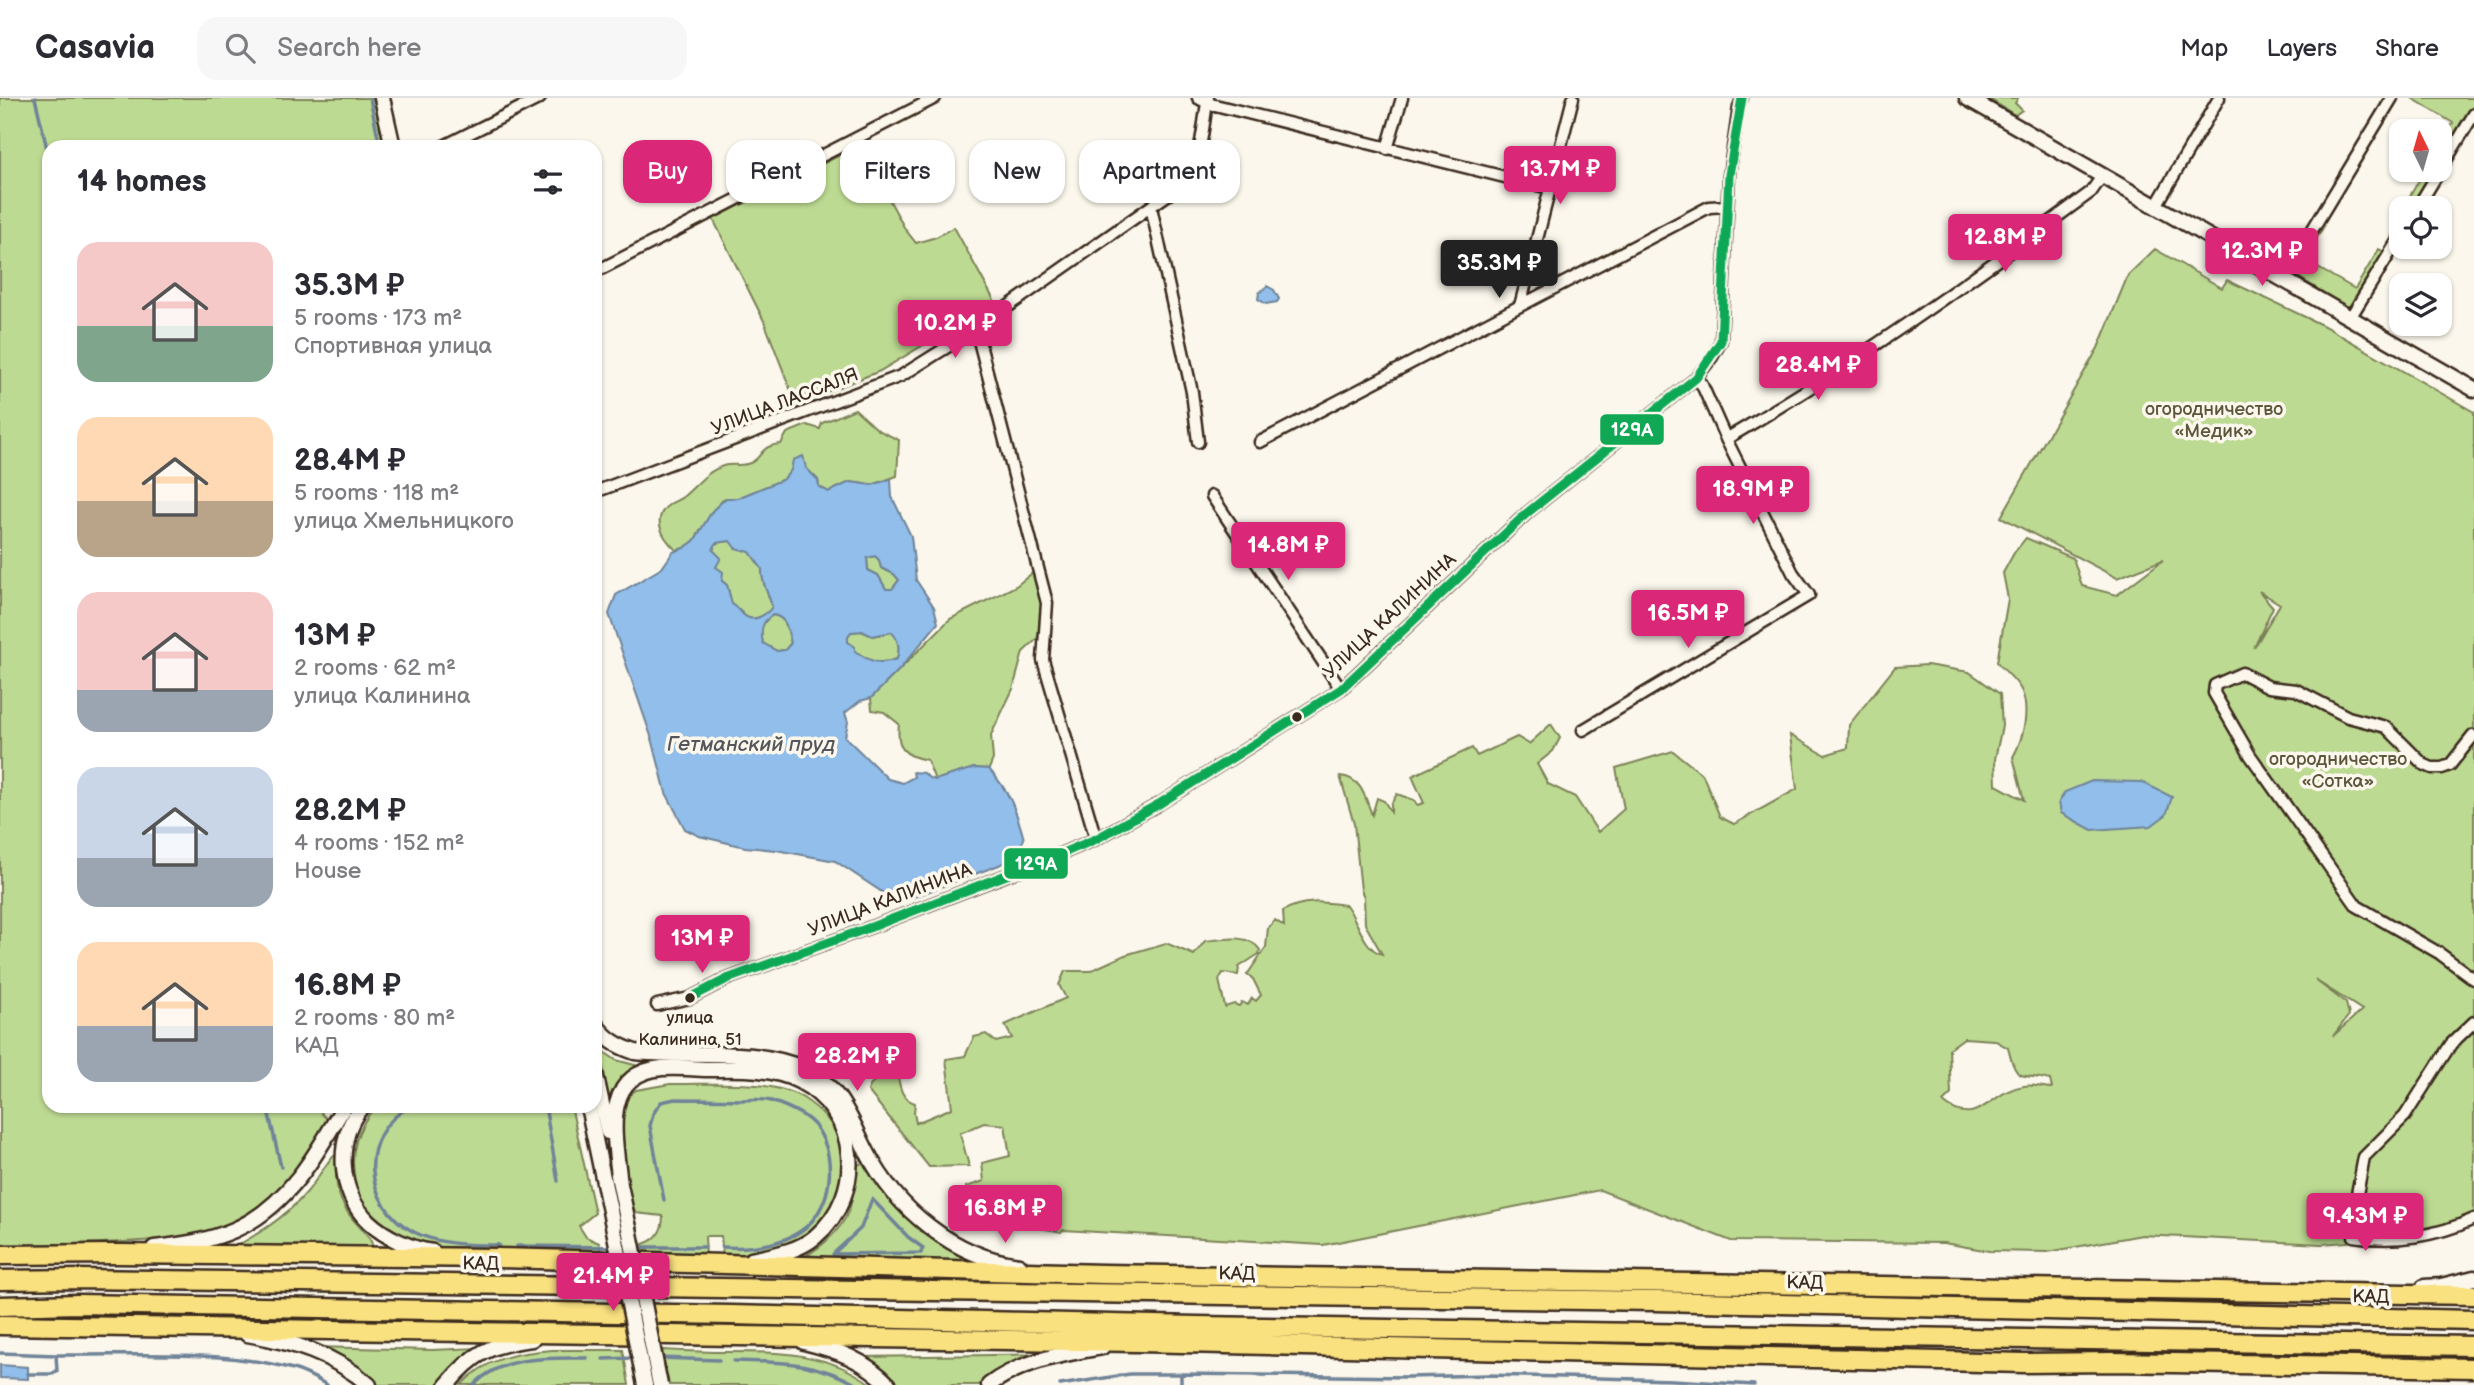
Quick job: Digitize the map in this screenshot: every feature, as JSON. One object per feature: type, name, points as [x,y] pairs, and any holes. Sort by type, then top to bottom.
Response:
[{"type":"highway","points":[[0,1255],[497,1258],[1104,1274],[2474,1295]]},
{"type":"highway","points":[[1437,1279],[1656,1301]]},
{"type":"highway","name":"КАД","points":[[0,1280],[1656,1301],[2474,1320]]},
{"type":"highway","points":[[0,1306],[78,1304],[703,1314],[1183,1326],[2474,1346]]},
{"type":"highway","points":[[0,1325],[1138,1342],[2024,1363],[2474,1368]]},
{"type":"highway","points":[[1920,1338],[2112,1362]]},
{"type":"main road","points":[[382,98],[391,140]]},
{"type":"main road","points":[[1967,98],[2474,389]]},
{"type":"main road","points":[[602,1033],[619,1047],[635,1052],[751,1056],[789,1063],[806,1070],[825,1083],[840,1099],[853,1119],[876,1168],[906,1207],[947,1239],[1007,1264],[1104,1274]]},
{"type":"main road","points":[[620,1185],[613,1116],[617,1100],[625,1086],[639,1074],[660,1068],[751,1070],[784,1074],[801,1081],[822,1096],[838,1118],[848,1144],[851,1167],[849,1183],[839,1207],[815,1237],[795,1249],[735,1264]]},
{"type":"main road","points":[[602,1104],[660,1385]]},
{"type":"main road","points":[[118,1254],[192,1243],[232,1231],[255,1219],[306,1170],[340,1113]]},
{"type":"main road","points":[[356,1113],[346,1134],[343,1171],[351,1193],[368,1221],[385,1234],[419,1250],[497,1258]]},
{"type":"main road","points":[[585,1113],[596,1145]]},
{"type":"main road","points":[[589,1113],[645,1385]]},
{"type":"main road","points":[[2351,1293],[2441,1286],[2474,1278]]},
{"type":"main road","points":[[211,1328],[313,1350],[341,1364],[369,1385]]},
{"type":"main road","points":[[447,1385],[463,1364],[504,1343],[596,1334]]},
{"type":"main road","points":[[785,1338],[845,1353],[872,1368],[890,1385]]},
{"type":"main road","points":[[989,1385],[1024,1367],[1055,1357],[1138,1342]]},
{"type":"street","points":[[456,140],[540,98]]},
{"type":"street","points":[[602,268],[935,98]]},
{"type":"street","points":[[1387,149],[1402,98]]},
{"type":"street","points":[[1520,306],[1573,98]]},
{"type":"street","name":"УЛИЦА КАЛИНИНА","points":[[657,1005],[690,998],[727,979],[887,922],[1096,839],[1159,804],[1340,689],[1527,513],[1696,378],[1712,357],[1720,341],[1724,309],[1729,175],[1742,98]]},
{"type":"street","points":[[2156,206],[2219,98]]},
{"type":"street","points":[[2282,279],[2392,98]]},
{"type":"street","points":[[1204,100],[1387,149],[1549,188]]},
{"type":"street","name":"УЛИЦА ЛАССАЛЯ","points":[[602,489],[901,376],[976,328],[1183,184],[1192,173],[1197,159],[1204,100]]},
{"type":"street","points":[[2424,196],[2474,114]]},
{"type":"street","points":[[1726,439],[1793,400],[1968,283],[2091,192],[2103,175]]},
{"type":"street","points":[[1261,442],[1709,207],[1727,206]]},
{"type":"street","points":[[1151,207],[1192,392],[1198,442]]},
{"type":"street","points":[[2350,318],[2389,255]]},
{"type":"street","points":[[976,328],[1047,603],[1043,660],[1096,839]]},
{"type":"street","points":[[1583,730],[1809,595],[1793,573],[1702,385],[1696,378]]},
{"type":"street","points":[[1212,496],[1340,689]]},
{"type":"street","points":[[2473,736],[2450,765],[2432,768],[2423,764],[2386,727],[2348,717],[2296,690],[2269,687],[2242,673],[2215,685],[2214,693],[2250,755],[2357,906],[2439,953],[2474,979]]},
{"type":"street","points":[[2474,1022],[2451,1044],[2405,1116],[2364,1157],[2354,1210],[2354,1236],[2371,1239],[2412,1236],[2456,1228],[2474,1219]]},
{"type":"green space","points":[[0,98],[374,98],[383,140],[42,140],[42,1113],[321,1113],[328,1120],[308,1155],[283,1187],[264,1204],[221,1226],[199,1233],[152,1240],[0,1247]]},
{"type":"green space","points":[[1988,98],[2018,98],[2015,103],[2022,110],[2015,115]]},
{"type":"green space","points":[[2412,98],[2474,98],[2474,105],[2452,143],[2453,123],[2452,119],[2446,119]]},
{"type":"green space","points":[[840,155],[840,203],[891,203],[916,243],[936,237],[954,227],[995,302],[880,371],[796,404],[764,321],[713,219],[745,203],[826,203],[826,162]]},
{"type":"green space","points":[[2418,182],[2429,182],[2420,196],[2410,196]]},
{"type":"green space","points":[[2321,224],[2324,226],[2304,260],[2355,289],[2379,249],[2386,253],[2352,305],[2346,307],[2297,276],[2296,266]]},
{"type":"green space","points":[[2155,249],[2222,288],[2227,280],[2324,326],[2474,412],[2474,1215],[2399,1238],[2321,1244],[2142,1235],[2048,1252],[1989,1251],[1944,1243],[1731,1241],[1600,1190],[1323,1245],[1061,1232],[1020,1224],[986,1223],[981,1218],[966,1187],[984,1181],[982,1163],[1010,1156],[1005,1125],[984,1123],[960,1133],[969,1166],[929,1167],[868,1091],[876,1080],[897,1073],[904,1095],[915,1103],[916,1123],[952,1108],[946,1059],[965,1056],[974,1037],[986,1034],[996,1042],[1012,1038],[1005,1025],[1066,998],[1059,985],[1065,971],[1090,971],[1125,955],[1166,943],[1194,955],[1205,941],[1235,938],[1255,945],[1260,950],[1259,954],[1239,967],[1238,975],[1223,973],[1219,980],[1225,1007],[1234,1004],[1239,1006],[1242,1002],[1248,1005],[1252,998],[1256,1001],[1261,995],[1253,979],[1247,975],[1266,947],[1268,928],[1275,920],[1284,926],[1283,911],[1298,905],[1322,902],[1346,905],[1370,947],[1382,954],[1365,924],[1354,824],[1340,776],[1358,784],[1372,815],[1377,798],[1384,801],[1391,812],[1391,804],[1397,794],[1414,800],[1417,805],[1424,803],[1412,776],[1472,748],[1477,756],[1517,737],[1529,744],[1551,724],[1560,738],[1553,751],[1537,764],[1548,784],[1575,797],[1598,832],[1624,809],[1616,768],[1673,751],[1703,775],[1720,817],[1734,824],[1797,789],[1790,735],[1825,755],[1848,748],[1849,725],[1895,667],[1927,665],[1969,672],[2000,694],[2002,726],[1995,759],[1996,785],[2024,800],[2013,757],[2024,725],[2024,700],[2017,684],[1997,662],[2008,599],[2003,573],[2014,553],[2026,538],[2073,558],[2082,586],[2117,595],[2163,560],[2117,578],[2001,517],[2098,348],[2128,275]],"holes":[[[2259,591],[2280,604],[2254,648],[2273,607]],[[2315,980],[2362,1010],[2333,1036],[2349,1015],[2346,1003]],[[1964,1038],[1994,1040],[2008,1048],[2017,1072],[2050,1080],[2052,1088],[2024,1086],[2002,1094],[1975,1111],[1955,1110],[1943,1102],[1951,1094],[1949,1049]]]},
{"type":"green space","points":[[855,409],[878,430],[899,440],[897,476],[872,485],[850,482],[829,492],[819,487],[818,480],[806,468],[803,457],[784,479],[738,498],[725,498],[713,510],[694,541],[684,548],[676,550],[667,540],[660,522],[664,510],[712,471],[726,465],[750,463],[768,447],[781,444],[787,433],[807,425],[820,429],[822,423]]},
{"type":"green space","points":[[730,541],[750,552],[762,569],[772,607],[760,617],[749,618],[732,604],[727,585],[722,581],[716,567],[717,555],[713,550],[716,543]]},
{"type":"green space","points":[[875,556],[881,568],[894,574],[899,580],[892,589],[886,589],[878,575],[868,570],[867,558]]},
{"type":"green space","points":[[1035,571],[1042,592],[1044,621],[1037,639],[1023,652],[1013,689],[991,735],[993,759],[989,769],[974,768],[935,780],[927,760],[903,750],[899,739],[899,724],[884,712],[872,710],[871,698],[950,619],[1016,586]]},
{"type":"green space","points":[[773,615],[782,619],[788,629],[791,643],[785,650],[777,651],[763,644],[762,627]]},
{"type":"green space","points":[[861,631],[873,636],[892,632],[898,645],[897,659],[875,661],[855,651],[855,647],[848,642],[848,636],[851,632]]},
{"type":"green space","points":[[602,1051],[616,1060],[642,1067],[620,1081],[606,1107],[602,1085]]},
{"type":"green space","points":[[670,1084],[756,1085],[789,1092],[817,1108],[836,1132],[843,1160],[839,1189],[833,1205],[814,1232],[781,1249],[744,1256],[723,1257],[721,1236],[705,1236],[706,1256],[645,1256],[643,1244],[658,1234],[663,1216],[635,1213],[623,1157],[624,1099],[636,1090]]},
{"type":"green space","points":[[573,1113],[595,1213],[579,1226],[586,1237],[599,1243],[602,1256],[468,1252],[419,1244],[397,1235],[378,1222],[364,1204],[355,1180],[354,1150],[359,1132],[369,1114]]},
{"type":"green space","points":[[333,1156],[337,1157],[337,1185],[346,1210],[367,1235],[373,1248],[386,1253],[223,1253],[257,1234],[289,1211],[307,1192]]},
{"type":"green space","points":[[864,1162],[916,1226],[977,1262],[975,1266],[793,1263],[818,1248],[840,1227],[849,1210],[858,1165]]},
{"type":"green space","points":[[315,1347],[432,1350],[478,1348],[443,1385],[371,1385]]},
{"type":"green space","points":[[553,1350],[623,1350],[629,1385],[461,1385],[481,1368],[503,1358]]},
{"type":"green space","points":[[662,1350],[803,1356],[839,1366],[872,1385],[669,1385]]},
{"type":"green space","points":[[1051,1354],[984,1385],[891,1385],[862,1357]]},
{"type":"water","points":[[1267,286],[1274,290],[1279,299],[1277,302],[1266,304],[1258,299],[1259,293]]},
{"type":"water","name":"Гетманский пруд","points":[[803,456],[806,468],[818,480],[819,487],[829,492],[850,482],[872,485],[891,479],[892,497],[911,536],[916,580],[934,607],[938,623],[899,670],[871,698],[860,701],[845,713],[848,722],[845,737],[888,779],[903,783],[914,777],[913,772],[924,773],[935,780],[974,768],[989,769],[1011,802],[1024,839],[1016,855],[999,865],[906,900],[885,894],[835,861],[745,847],[699,836],[685,829],[666,793],[653,742],[609,614],[616,595],[662,568],[673,552],[694,541],[713,510],[726,498],[738,498],[784,479],[791,470],[793,460]],"holes":[[[730,541],[735,548],[750,552],[762,569],[772,607],[764,615],[749,618],[732,604],[727,585],[722,581],[723,572],[716,567],[721,558],[713,550],[716,543]],[[875,556],[881,568],[894,574],[899,580],[892,589],[886,589],[878,575],[868,570],[867,558]],[[773,615],[782,619],[786,625],[791,643],[785,650],[777,651],[763,643],[762,627]],[[862,631],[872,636],[892,632],[898,645],[897,659],[880,662],[865,658],[848,642],[851,632]]]},
{"type":"water","points":[[2092,781],[2142,782],[2172,797],[2166,815],[2151,826],[2092,830],[2061,813],[2059,802],[2065,792]]},
{"type":"water","points":[[0,1365],[28,1367],[28,1379],[0,1378]]},
{"type":"waterway","points":[[35,98],[45,140]]},
{"type":"waterway","points":[[370,98],[379,140]]},
{"type":"waterway","points":[[664,1200],[650,1126],[653,1114],[661,1102],[675,1099],[763,1100],[789,1108],[807,1118],[822,1138],[829,1162],[828,1188],[819,1211],[803,1229],[782,1240],[758,1246],[722,1247]]},
{"type":"waterway","points":[[269,1113],[281,1167]]},
{"type":"waterway","points":[[400,1113],[381,1133],[375,1151],[373,1169],[376,1187],[384,1205],[397,1220],[414,1232],[434,1240],[499,1245]]},
{"type":"waterway","points":[[546,1113],[558,1181]]},
{"type":"waterway","points":[[872,1199],[908,1237],[923,1248],[921,1253],[833,1254],[861,1228],[872,1199]]},
{"type":"waterway","points":[[517,1246],[615,1247]]},
{"type":"waterway","points":[[637,1247],[705,1247]]},
{"type":"waterway","points":[[0,1353],[56,1355],[57,1371],[51,1374],[28,1374]]},
{"type":"waterway","points":[[56,1355],[175,1355],[235,1359],[293,1369],[327,1385]]},
{"type":"waterway","points":[[474,1385],[485,1375],[512,1363],[587,1358]]},
{"type":"waterway","points":[[603,1359],[635,1358]]},
{"type":"waterway","points":[[657,1358],[719,1360]]},
{"type":"waterway","points":[[734,1361],[798,1364],[827,1371],[858,1385]]},
{"type":"waterway","points":[[1060,1385],[1130,1374],[1408,1377],[1488,1375],[1754,1385]]},
{"type":"waterway","points":[[1181,1374],[1181,1384]]},
{"type":"transit line","name":"129А","points":[[690,998],[727,979],[874,926],[1096,839],[1159,804],[1341,689],[1527,513],[1696,378],[1721,341],[1729,175],[1742,98]]},
{"type":"place","name":"улица Калинина, 51","points":[[690,998]]},
{"type":"park label","name":"огородничество «Медик»","points":[[2214,420]]},
{"type":"park label","name":"огородничество «Сотка»","points":[[2338,770]]}]
